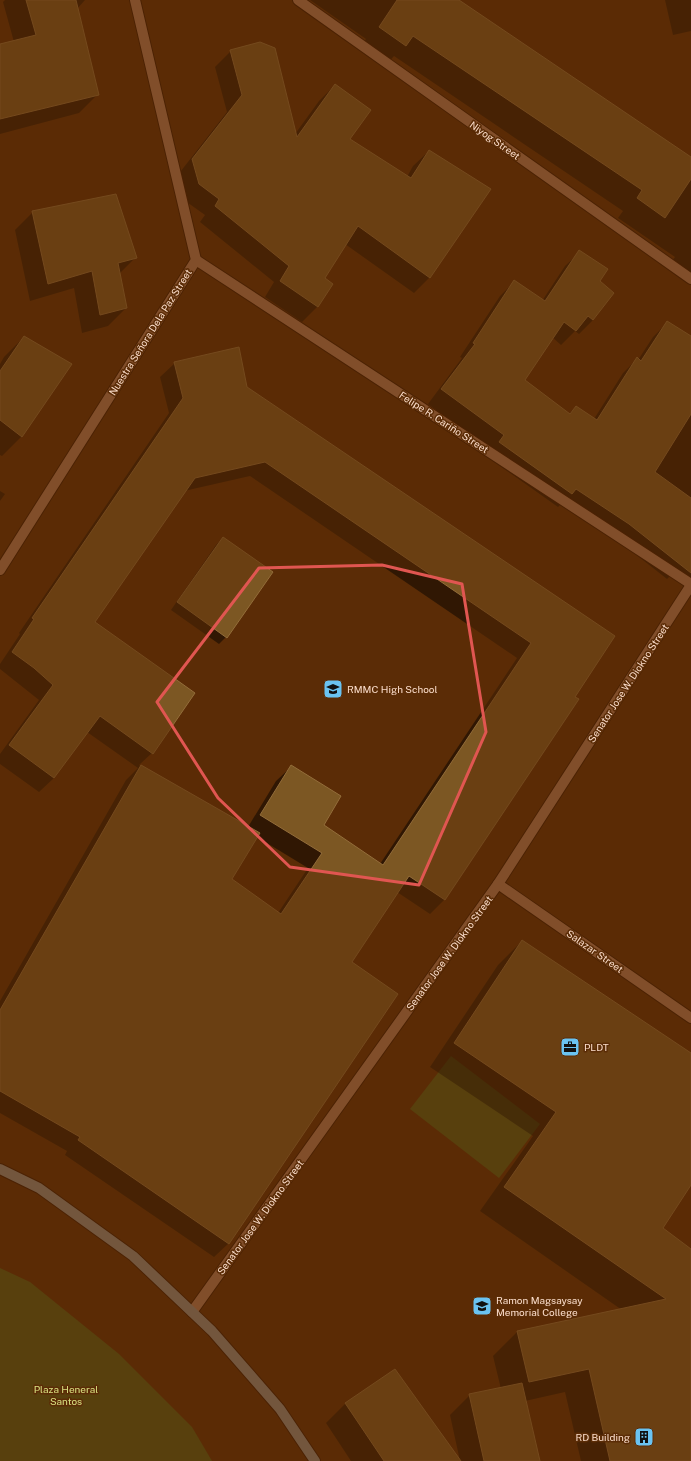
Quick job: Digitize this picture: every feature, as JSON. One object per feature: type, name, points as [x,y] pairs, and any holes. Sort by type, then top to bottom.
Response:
[{"type":"main road","points":[[0,1169],[39,1188],[133,1256],[212,1331],[280,1409],[315,1461]]},
{"type":"street","name":"Nuestra Señora Dela Paz Street","points":[[0,570],[196,260],[135,0]]},
{"type":"street","name":"Niyog Street","points":[[298,0],[691,279]]},
{"type":"street","name":"Felipe R. Cariño Street","points":[[196,260],[691,584]]},
{"type":"street","name":"Senator Jose W. Diokno Street","points":[[192,1312],[498,884],[691,584]]},
{"type":"street","name":"Salazar Street","points":[[498,884],[691,1018]]},
{"type":"highlighted area","points":[[382,565],[462,584],[486,732],[419,885],[290,867],[218,798],[157,702],[259,568]]},
{"type":"green space","points":[[451,1056],[540,1124],[499,1178],[410,1109]]},
{"type":"green space","name":"Plaza Heneral Santos","points":[[0,1268],[30,1282],[119,1354],[192,1427],[212,1461],[0,1461]]},
{"type":"building","points":[[26,0],[76,0],[99,95],[0,119],[0,44],[36,35]]},
{"type":"building","points":[[397,0],[459,0],[691,157],[691,179],[665,218],[637,198],[642,190],[413,36],[406,46],[379,27]]},
{"type":"building","points":[[260,42],[275,48],[297,137],[335,84],[371,110],[350,139],[411,178],[429,150],[491,189],[430,278],[358,226],[325,278],[333,284],[318,307],[280,281],[289,266],[215,206],[219,199],[199,184],[192,159],[242,95],[230,50]]},
{"type":"building","points":[[116,194],[137,258],[118,263],[127,308],[100,315],[92,271],[48,284],[32,211]]},
{"type":"building","points":[[579,250],[608,269],[600,281],[614,293],[593,320],[588,316],[576,331],[564,322],[525,380],[570,414],[576,406],[597,420],[637,357],[641,361],[667,321],[691,336],[691,414],[655,472],[691,498],[691,573],[629,524],[576,489],[572,494],[499,442],[504,435],[441,389],[475,344],[473,343],[514,280],[545,301]]},
{"type":"building","points":[[24,336],[72,364],[22,437],[0,420],[0,371]]},
{"type":"building","points":[[239,347],[247,387],[615,636],[575,697],[579,699],[445,900],[409,876],[352,962],[398,994],[229,1244],[78,1140],[80,1137],[0,1091],[0,1010],[141,765],[260,833],[232,879],[281,914],[322,853],[260,815],[291,765],[341,796],[324,825],[383,865],[531,643],[265,462],[195,478],[95,622],[195,693],[153,754],[100,716],[54,778],[9,745],[53,685],[34,668],[12,652],[34,619],[32,618],[183,398],[174,362]]},
{"type":"building","points":[[223,537],[273,572],[227,638],[177,602]]},
{"type":"building","points":[[522,940],[691,1053],[691,1185],[663,1228],[691,1249],[691,1461],[610,1461],[589,1369],[529,1382],[517,1331],[666,1299],[504,1187],[556,1112],[454,1043]]},
{"type":"building","points":[[395,1369],[461,1461],[384,1461],[345,1403]]},
{"type":"building","points":[[522,1383],[540,1461],[484,1461],[469,1394]]},
{"type":"place","name":"RMMC High School","points":[[333,689]]},
{"type":"place","name":"PLDT","points":[[570,1047]]},
{"type":"place","name":"Ramon Magsaysay Memorial College","points":[[482,1306]]},
{"type":"place","name":"RD Building","points":[[644,1437]]}]
